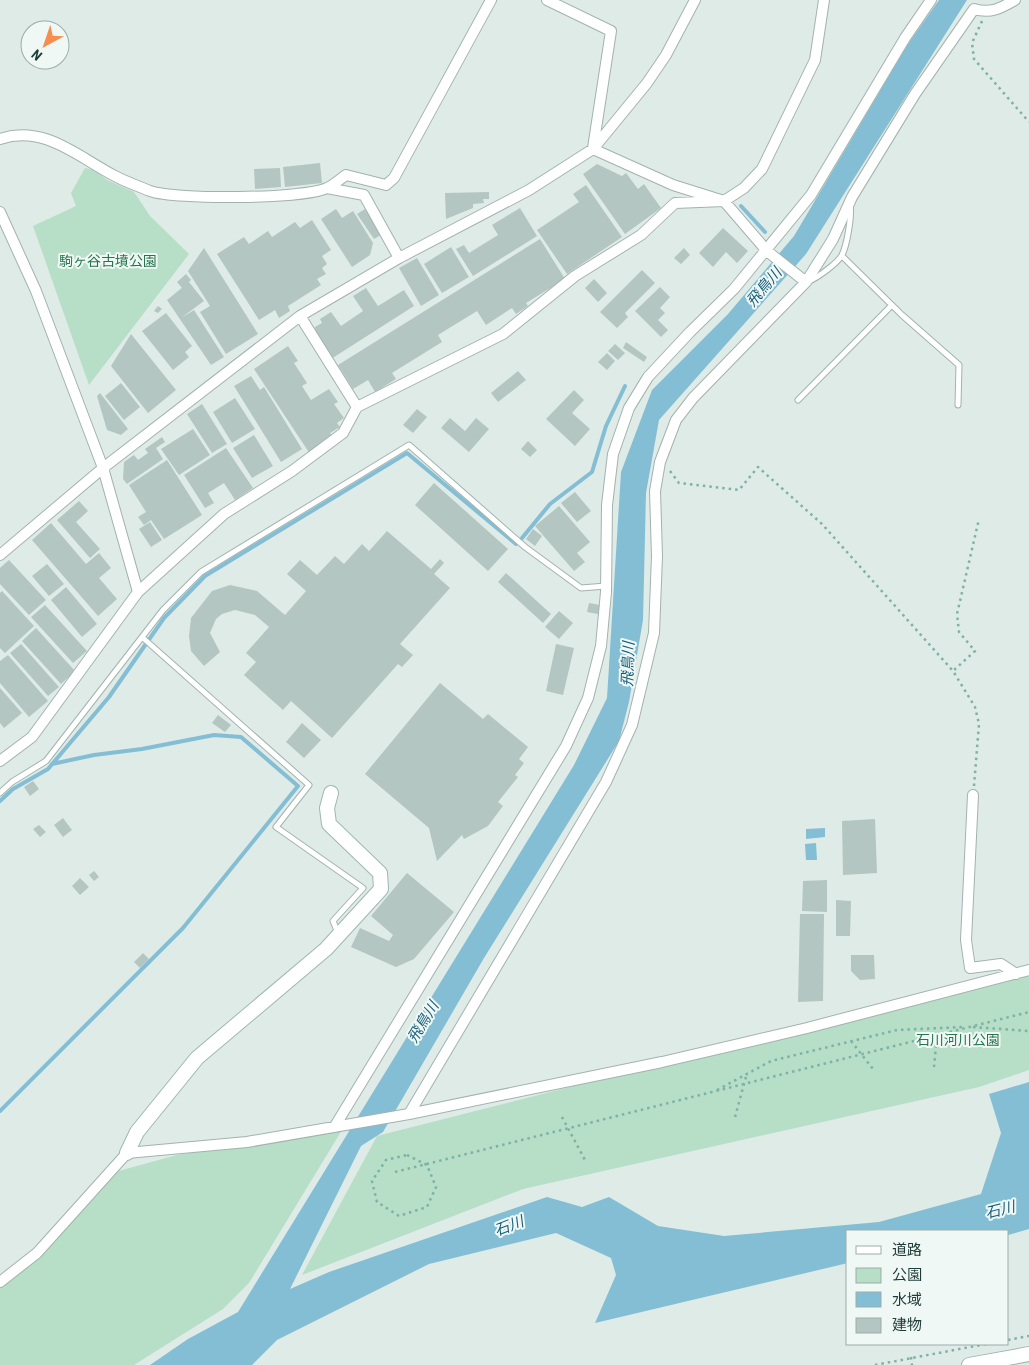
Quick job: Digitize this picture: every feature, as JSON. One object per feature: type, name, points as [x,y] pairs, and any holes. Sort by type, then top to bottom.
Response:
[{"type":"street","points":[[0,139],[10,136],[29,135],[52,140],[116,176],[152,192],[189,197],[303,194],[327,188],[346,175],[386,185],[394,178],[491,0]]},
{"type":"street","points":[[547,0],[611,31],[593,149]]},
{"type":"street","points":[[0,555],[102,468],[300,316],[399,258],[529,190],[593,149],[652,76],[666,55],[695,0]]},
{"type":"street","points":[[0,761],[32,737],[138,592],[224,514],[292,471],[343,433],[357,407],[503,334],[575,276],[641,235],[675,203],[724,201],[744,188],[762,169],[815,60],[824,0]]},
{"type":"street","points":[[335,1126],[566,746],[588,698],[601,646],[606,586],[607,506],[613,454],[629,408],[648,377],[690,332],[770,253],[811,195],[905,38],[930,0]]},
{"type":"street","points":[[409,1114],[606,782],[632,726],[654,633],[657,556],[655,492],[660,462],[676,420],[693,398],[803,280],[833,239],[850,202],[933,66],[974,9],[986,13],[1000,9],[1015,0]]},
{"type":"street","points":[[593,149],[673,185],[724,201],[770,253],[803,280]]},
{"type":"street","points":[[327,188],[364,195],[399,258]]},
{"type":"street","points":[[0,212],[52,332],[102,468],[138,592]]},
{"type":"street","points":[[300,316],[357,407]]},
{"type":"street","points":[[0,1282],[37,1253],[127,1153],[137,1132],[197,1058],[339,936],[374,900],[381,889],[380,873],[329,824],[326,808],[331,793]]},
{"type":"street","points":[[973,795],[966,940],[970,968],[1001,964],[1016,974]]},
{"type":"street","points":[[127,1153],[247,1142],[409,1114],[662,1062],[807,1028],[1029,970]]},
{"type":"street","points":[[969,1365],[1029,1354]]},
{"type":"lane","points":[[803,280],[817,278],[842,256],[851,212],[850,202]]},
{"type":"lane","points":[[842,256],[958,365],[958,405]]},
{"type":"lane","points":[[798,400],[892,305]]},
{"type":"lane","points":[[0,793],[12,782],[46,761],[163,610],[201,572],[409,445],[525,547],[582,588],[606,586]]},
{"type":"lane","points":[[143,638],[309,785],[276,826],[363,888],[333,921],[339,936]]},
{"type":"path","points":[[986,13],[972,43],[974,59],[1029,122]]},
{"type":"path","points":[[671,464],[670,473],[679,482],[740,490],[758,466],[822,524],[953,671],[974,707],[979,724],[973,795]]},
{"type":"path","points":[[953,671],[975,651],[959,632],[957,614],[980,519]]},
{"type":"path","points":[[395,1172],[1029,1012]]},
{"type":"path","points":[[712,1092],[771,1061],[897,1030],[969,1027],[1029,1031]]},
{"type":"path","points":[[934,1067],[937,1035]]},
{"type":"path","points":[[851,1041],[873,1068]]},
{"type":"path","points":[[735,1117],[747,1073]]},
{"type":"path","points":[[562,1117],[586,1162]]},
{"type":"path","points":[[407,1155],[427,1165],[436,1186],[427,1207],[399,1216],[377,1202],[372,1181],[386,1160],[407,1155]]},
{"type":"path","points":[[1009,1340],[1029,1336]]},
{"type":"path","points":[[875,1365],[980,1345]]},
{"type":"path","points":[[911,1357],[912,1365]]},
{"type":"green space","name":"駒ヶ谷古墳公園","points":[[85,168],[95,170],[107,180],[134,192],[150,216],[189,254],[89,385],[33,226],[76,206],[71,193]]},
{"type":"green space","name":"石川河川公園","points":[[1029,970],[1029,1070],[979,1087],[523,1189],[302,1275],[377,1136]]},
{"type":"green space","points":[[342,1130],[249,1283],[223,1309],[134,1365],[0,1365],[0,1287],[30,1265],[55,1241],[115,1172],[177,1155]]},
{"type":"water","points":[[939,0],[967,0],[806,254],[659,420],[646,493],[643,620],[629,702],[619,741],[484,958],[383,1132],[361,1146],[290,1289],[329,1272],[547,1197],[582,1207],[609,1197],[658,1226],[724,1236],[879,1222],[981,1194],[1001,1133],[989,1094],[1029,1082],[1029,1229],[1009,1235],[1009,1230],[846,1230],[846,1263],[595,1323],[616,1275],[611,1258],[556,1233],[429,1264],[277,1340],[252,1365],[150,1365],[188,1339],[238,1312],[574,765],[607,698],[621,472],[652,390],[728,314],[794,236],[906,47]]},
{"type":"water","points":[[825,828],[825,837],[806,839],[806,829]]},
{"type":"water","points":[[816,843],[817,860],[806,860],[805,844]]},
{"type":"building","points":[[320,163],[322,183],[285,187],[283,167]]},
{"type":"building","points":[[597,164],[622,176],[626,173],[638,189],[644,184],[661,208],[625,234],[583,174]]},
{"type":"building","points":[[280,168],[281,187],[255,189],[254,169]]},
{"type":"building","points":[[586,185],[622,237],[567,274],[537,230],[579,202],[573,194]]},
{"type":"building","points":[[489,192],[489,199],[483,199],[484,203],[473,204],[473,208],[446,219],[445,193]]},
{"type":"building","points":[[520,208],[537,236],[473,276],[456,249],[464,245],[469,253],[498,235],[492,225]]},
{"type":"building","points":[[336,209],[342,218],[353,211],[373,243],[370,255],[352,267],[321,219]]},
{"type":"building","points":[[365,209],[381,235],[374,239],[357,214]]},
{"type":"building","points":[[312,220],[331,250],[322,256],[327,264],[322,268],[326,274],[317,279],[321,285],[288,306],[290,311],[279,318],[275,310],[259,320],[217,254],[244,237],[249,244],[268,231],[272,237],[295,222],[300,228]]},
{"type":"building","points":[[723,228],[748,251],[737,263],[726,252],[713,267],[699,253]]},
{"type":"building","points":[[540,239],[565,279],[526,303],[528,306],[516,314],[512,308],[486,325],[477,311],[438,335],[442,342],[392,373],[396,379],[375,392],[368,380],[353,389],[338,365]]},
{"type":"building","points":[[451,247],[469,277],[442,293],[424,264]]},
{"type":"building","points":[[204,248],[258,334],[226,354],[200,312],[210,306],[188,271]]},
{"type":"building","points":[[684,248],[690,255],[681,264],[674,258]]},
{"type":"building","points":[[417,258],[439,295],[421,306],[399,268]]},
{"type":"building","points":[[642,270],[655,283],[625,313],[628,317],[617,328],[600,312]]},
{"type":"building","points":[[186,274],[191,280],[182,288],[177,282]]},
{"type":"building","points":[[594,279],[607,293],[598,302],[585,288]]},
{"type":"building","points":[[189,282],[204,301],[181,318],[194,310],[224,357],[211,365],[167,300]]},
{"type":"building","points":[[660,287],[670,297],[660,308],[665,313],[658,320],[668,330],[661,337],[635,311]]},
{"type":"building","points":[[366,288],[378,306],[404,290],[414,306],[331,359],[316,336],[315,327],[322,323],[320,319],[331,312],[341,326],[363,311],[353,296]]},
{"type":"building","points":[[158,306],[162,309],[158,313],[154,311]]},
{"type":"building","points":[[166,313],[192,346],[185,352],[189,357],[173,370],[142,331]]},
{"type":"building","points":[[131,334],[176,390],[148,413],[111,366]]},
{"type":"building","points":[[626,342],[647,357],[644,362],[623,348]]},
{"type":"building","points":[[615,344],[625,353],[618,360],[608,351]]},
{"type":"building","points":[[288,346],[298,361],[294,363],[307,383],[302,386],[311,400],[329,389],[338,402],[334,404],[344,418],[337,423],[340,427],[330,433],[334,438],[310,454],[254,369]]},
{"type":"building","points":[[607,353],[615,361],[607,370],[598,362]]},
{"type":"building","points":[[518,371],[526,380],[498,402],[491,393]]},
{"type":"building","points":[[251,376],[260,390],[264,387],[302,449],[281,462],[234,386]]},
{"type":"building","points":[[121,383],[140,407],[124,420],[105,396]]},
{"type":"building","points":[[574,390],[584,400],[572,413],[590,429],[575,446],[546,419]]},
{"type":"building","points":[[100,393],[128,429],[121,435],[107,430],[97,396]]},
{"type":"building","points":[[235,398],[255,429],[232,443],[213,412]]},
{"type":"building","points":[[202,404],[227,444],[212,453],[187,414]]},
{"type":"building","points":[[417,409],[427,417],[413,433],[403,425]]},
{"type":"building","points":[[450,418],[465,431],[476,418],[489,429],[469,452],[441,428]]},
{"type":"building","points":[[193,429],[210,455],[179,475],[161,449]]},
{"type":"building","points":[[254,435],[273,466],[252,478],[233,448]]},
{"type":"building","points":[[162,437],[165,442],[156,448],[163,459],[127,484],[123,479],[124,462],[134,455],[138,460],[148,453],[145,449]]},
{"type":"building","points":[[528,441],[537,450],[530,457],[521,449]]},
{"type":"building","points":[[226,448],[253,488],[235,500],[224,483],[208,493],[214,503],[205,508],[184,475]]},
{"type":"building","points":[[167,460],[202,515],[164,539],[151,520],[144,525],[138,517],[146,512],[129,485]]},
{"type":"building","points":[[434,483],[508,549],[488,571],[415,505]]},
{"type":"building","points":[[575,492],[591,511],[577,522],[561,503]]},
{"type":"building","points":[[79,501],[88,511],[76,522],[100,549],[90,558],[57,520]]},
{"type":"building","points":[[559,506],[590,542],[577,553],[585,562],[574,571],[535,526]]},
{"type":"building","points":[[150,522],[162,540],[151,547],[139,529]]},
{"type":"building","points":[[51,523],[86,564],[99,553],[111,568],[99,578],[117,599],[98,616],[32,540]]},
{"type":"building","points":[[533,529],[542,536],[535,546],[526,539]]},
{"type":"building","points":[[387,531],[431,569],[440,559],[444,563],[434,574],[450,588],[400,644],[413,655],[402,667],[398,664],[332,738],[291,701],[283,710],[244,675],[256,662],[246,653],[269,627],[255,615],[235,610],[222,614],[216,619],[210,633],[220,652],[204,666],[191,651],[189,636],[191,618],[212,591],[230,585],[257,591],[285,615],[306,591],[287,574],[300,560],[317,575],[335,556],[344,564],[362,544],[369,551]]},
{"type":"building","points":[[9,560],[46,600],[29,615],[0,584],[0,568]]},
{"type":"building","points":[[47,564],[64,584],[49,596],[32,576]]},
{"type":"building","points":[[506,573],[551,614],[543,623],[498,582]]},
{"type":"building","points":[[66,587],[97,624],[82,637],[51,600]]},
{"type":"building","points":[[2,591],[34,626],[5,653],[0,648],[0,593]]},
{"type":"building","points":[[589,603],[600,605],[598,614],[587,612]]},
{"type":"building","points":[[45,605],[87,651],[73,663],[31,617]]},
{"type":"building","points":[[559,611],[573,623],[559,639],[545,627]]},
{"type":"building","points":[[36,628],[75,671],[61,684],[22,641]]},
{"type":"building","points":[[21,644],[59,687],[48,696],[10,653]]},
{"type":"building","points":[[556,644],[574,648],[563,695],[546,691]]},
{"type":"building","points":[[8,655],[48,701],[29,717],[0,683],[0,661]]},
{"type":"building","points":[[440,683],[483,719],[488,714],[528,747],[519,759],[524,763],[515,775],[518,777],[498,802],[503,806],[488,826],[464,839],[462,835],[437,861],[429,828],[365,774]]},
{"type":"building","points":[[0,688],[22,713],[4,728],[0,723]]},
{"type":"building","points":[[218,715],[231,725],[225,732],[212,723]]},
{"type":"building","points":[[302,723],[321,740],[304,758],[286,742]]},
{"type":"building","points":[[33,781],[39,789],[30,796],[24,787]]},
{"type":"building","points":[[63,818],[72,830],[63,837],[54,825]]},
{"type":"building","points":[[875,819],[877,873],[843,875],[842,821]]},
{"type":"building","points":[[39,825],[46,832],[40,837],[33,829]]},
{"type":"building","points":[[94,871],[99,877],[94,881],[89,875]]},
{"type":"building","points":[[407,873],[454,912],[414,959],[396,967],[351,947],[360,928],[389,941],[393,935],[371,916]]},
{"type":"building","points":[[80,878],[89,887],[80,895],[72,886]]},
{"type":"building","points":[[827,880],[827,912],[802,911],[803,881]]},
{"type":"building","points":[[836,900],[851,901],[850,936],[836,936]]},
{"type":"building","points":[[800,914],[824,914],[823,1001],[798,1002]]},
{"type":"building","points":[[143,953],[149,959],[140,968],[134,962]]},
{"type":"building","points":[[851,955],[874,955],[875,979],[860,980],[851,971]]},
{"type":"waterway","points":[[741,206],[765,232]]},
{"type":"waterway","points":[[522,538],[550,504],[592,472],[606,426],[625,386]]},
{"type":"waterway","points":[[0,801],[13,789],[48,769],[109,697],[164,618],[205,576],[407,453],[516,544]]},
{"type":"waterway","points":[[0,1111],[183,928],[298,786],[241,737],[214,735],[52,764]]},
{"type":"water label","name":"飛鳥川","points":[[764,287]]},
{"type":"water label","name":"飛鳥川","points":[[628,664]]},
{"type":"water label","name":"飛鳥川","points":[[423,1022]]},
{"type":"water label","name":"石川","points":[[1000,1210]]},
{"type":"water label","name":"石川","points":[[509,1226]]}]
